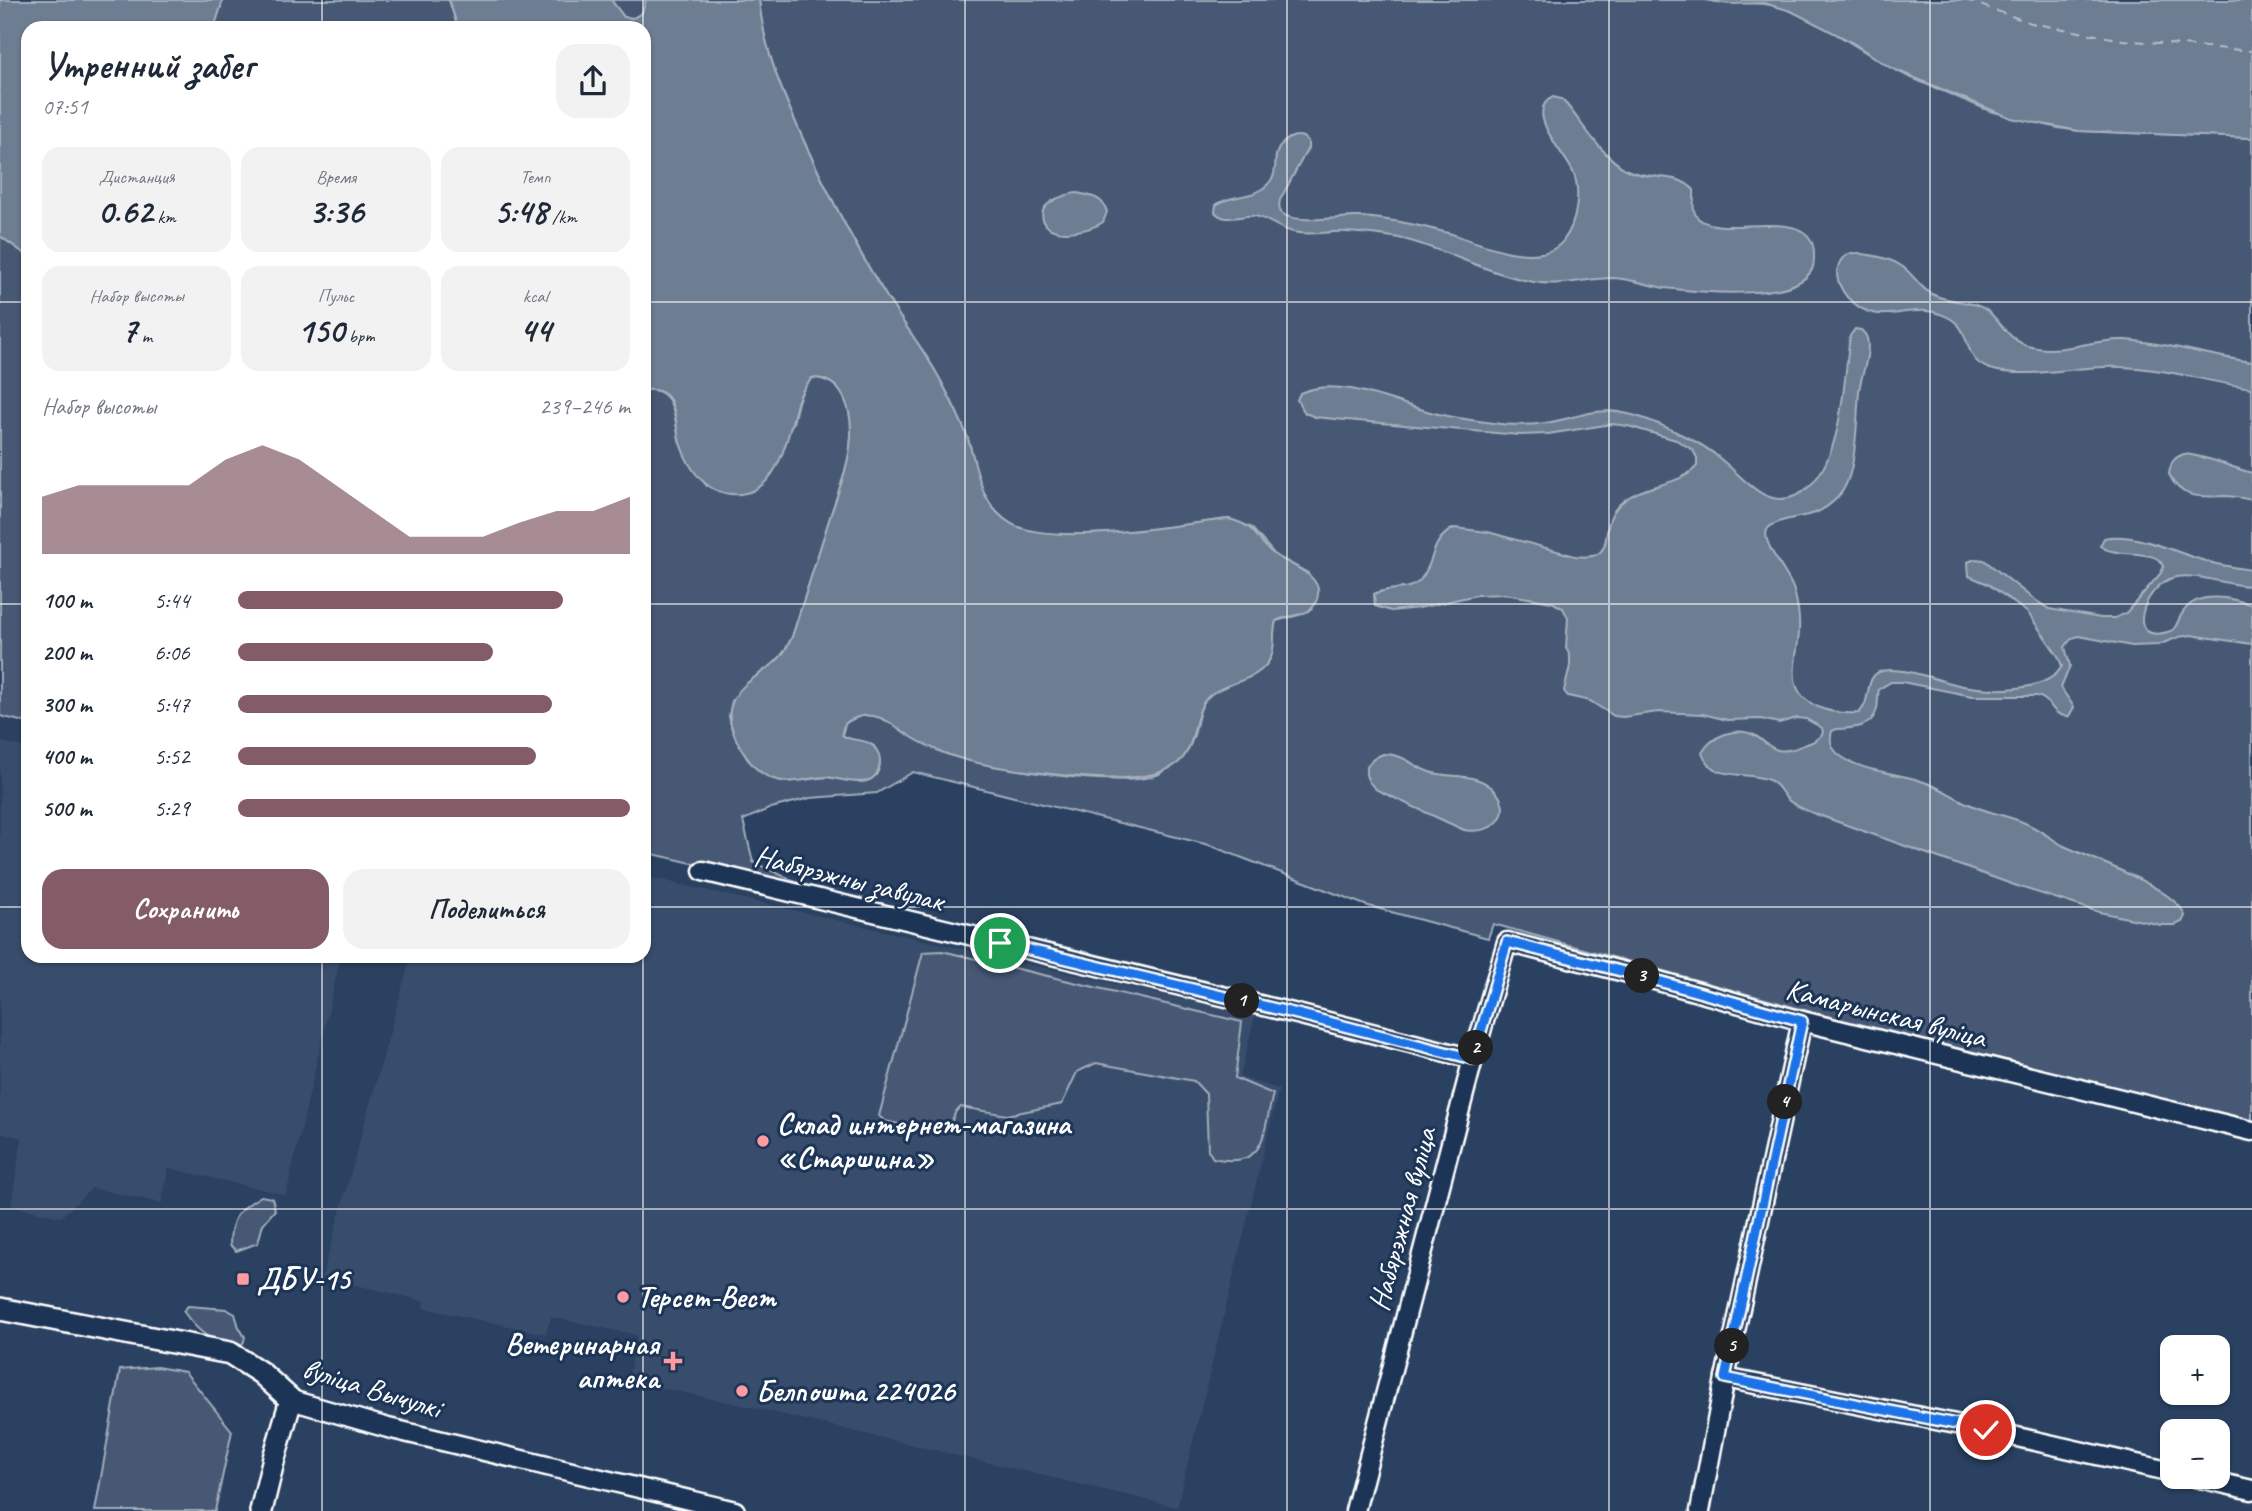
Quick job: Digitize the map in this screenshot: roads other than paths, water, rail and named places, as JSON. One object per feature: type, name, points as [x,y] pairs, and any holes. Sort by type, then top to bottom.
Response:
[{"type":"street","name":"Набярэжны завулак","points":[[703,871],[1473,1059]]},
{"type":"street","name":"Набярэжная вуліца","points":[[1355,1511],[1473,1059],[1507,942]]},
{"type":"street","name":"Камарынская вуліца","points":[[1507,942],[1802,1021],[2252,1132]]},
{"type":"street","points":[[1700,1511],[1725,1378],[1802,1021]]},
{"type":"street","name":"вуліца Вычулкі","points":[[0,1309],[230,1353],[261,1373],[291,1400],[388,1427],[735,1511]]},
{"type":"street","points":[[1725,1378],[1986,1430],[2160,1469]]},
{"type":"street","points":[[261,1511],[291,1400]]},
{"type":"street","points":[[2230,1485],[2252,1490]]},
{"type":"place","name":"Склад интернет-магазина «Старшина»","points":[[763,1141]]},
{"type":"place","name":"ДБУ-15","points":[[243,1279]]},
{"type":"place","name":"Терсет-Вест","points":[[623,1297]]},
{"type":"place","name":"Ветеринарная аптека","points":[[673,1361]]},
{"type":"place","name":"Белпошта 224026","points":[[742,1391]]}]
